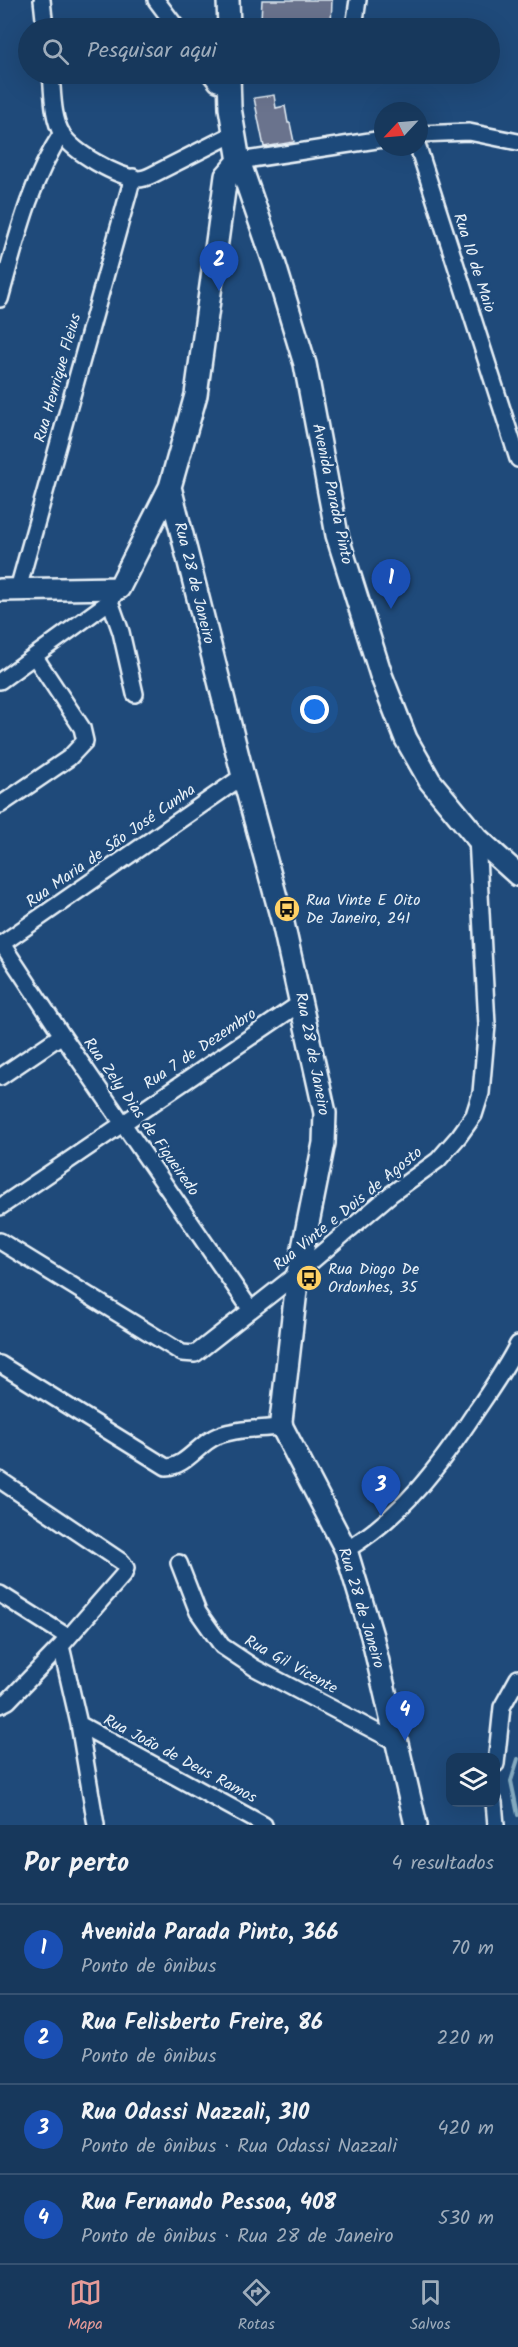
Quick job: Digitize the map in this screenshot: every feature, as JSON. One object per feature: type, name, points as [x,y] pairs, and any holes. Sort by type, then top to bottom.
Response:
[{"type":"street","points":[[42,0],[44,18]]},
{"type":"street","points":[[156,0],[170,18]]},
{"type":"street","points":[[228,0],[229,18]]},
{"type":"street","points":[[355,18],[358,0]]},
{"type":"street","points":[[52,84],[57,119],[62,133],[90,158],[111,170],[138,179],[152,176],[233,135]]},
{"type":"street","name":"Avenida Parada Pinto","points":[[229,84],[233,135],[239,161],[274,262],[305,364],[337,535],[381,675],[406,739],[430,781],[477,838],[518,875]]},
{"type":"street","points":[[428,134],[469,132],[518,142]]},
{"type":"street","points":[[0,299],[35,182],[62,133]]},
{"type":"street","points":[[0,681],[35,657],[114,594],[170,487],[196,395],[226,176],[239,161],[374,140]]},
{"type":"street","name":"Rua 10 de Maio","points":[[421,156],[518,459]]},
{"type":"street","name":"Rua Henrique Fleius","points":[[9,589],[133,177]]},
{"type":"street","points":[[501,407],[518,405]]},
{"type":"street","name":"Rua 28 de Janeiro","points":[[170,487],[302,1002],[326,1122],[324,1143],[298,1273],[281,1413],[282,1428],[346,1550],[372,1636],[416,1825]]},
{"type":"street","points":[[9,589],[114,594]]},
{"type":"street","points":[[114,594],[135,694]]},
{"type":"street","points":[[0,805],[69,758],[85,741],[82,729],[35,657]]},
{"type":"street","name":"Rua Maria de São José Cunha","points":[[1,944],[243,776]]},
{"type":"street","name":"Rua Vinte e Dois de Agosto","points":[[0,1241],[182,1353],[195,1354],[298,1273],[391,1194],[438,1160],[474,1115],[481,1093],[487,1025],[477,838]]},
{"type":"street","name":"Rua Zely Dias de Figueiredo","points":[[1,944],[251,1310]]},
{"type":"street","name":"Rua 7 de Dezembro","points":[[0,1207],[302,1002]]},
{"type":"street","points":[[0,1077],[62,1035]]},
{"type":"street","points":[[346,1550],[375,1531],[434,1472],[506,1367],[518,1344]]},
{"type":"street","points":[[0,1364],[166,1467],[178,1464],[205,1443],[226,1432],[282,1428]]},
{"type":"street","points":[[0,1480],[122,1562],[126,1568],[124,1574],[64,1642],[8,1701],[0,1705]]},
{"type":"street","name":"Rua Gil Vicente","points":[[179,1563],[198,1612],[222,1646],[255,1668],[396,1742]]},
{"type":"street","points":[[0,1594],[64,1642],[96,1825]]},
{"type":"street","points":[[496,1753],[502,1707],[518,1678]]},
{"type":"street","name":"Rua João de Deus Ramos","points":[[79,1724],[264,1825]]},
{"type":"street","points":[[494,1807],[496,1825]]},
{"type":"building","points":[[262,0],[332,0],[331,18],[261,18]]},
{"type":"building","points":[[274,95],[276,108],[285,106],[294,142],[264,147],[254,98]]},
{"type":"waterway","points":[[518,1759],[511,1781],[518,1815]]},
{"type":"place","name":"Rua Felisberto Freire, 86","points":[[219,291]]},
{"type":"place","name":"Avenida Parada Pinto, 366","points":[[391,609]]},
{"type":"place","name":"Rua Vinte E Oito De Janeiro, 241","points":[[287,909]]},
{"type":"place","name":"Rua Diogo De Ordonhes, 35","points":[[309,1278]]},
{"type":"place","name":"Rua Odassi Nazzali, 310","points":[[381,1516]]},
{"type":"place","name":"Rua Fernando Pessoa, 408","points":[[405,1741]]}]
